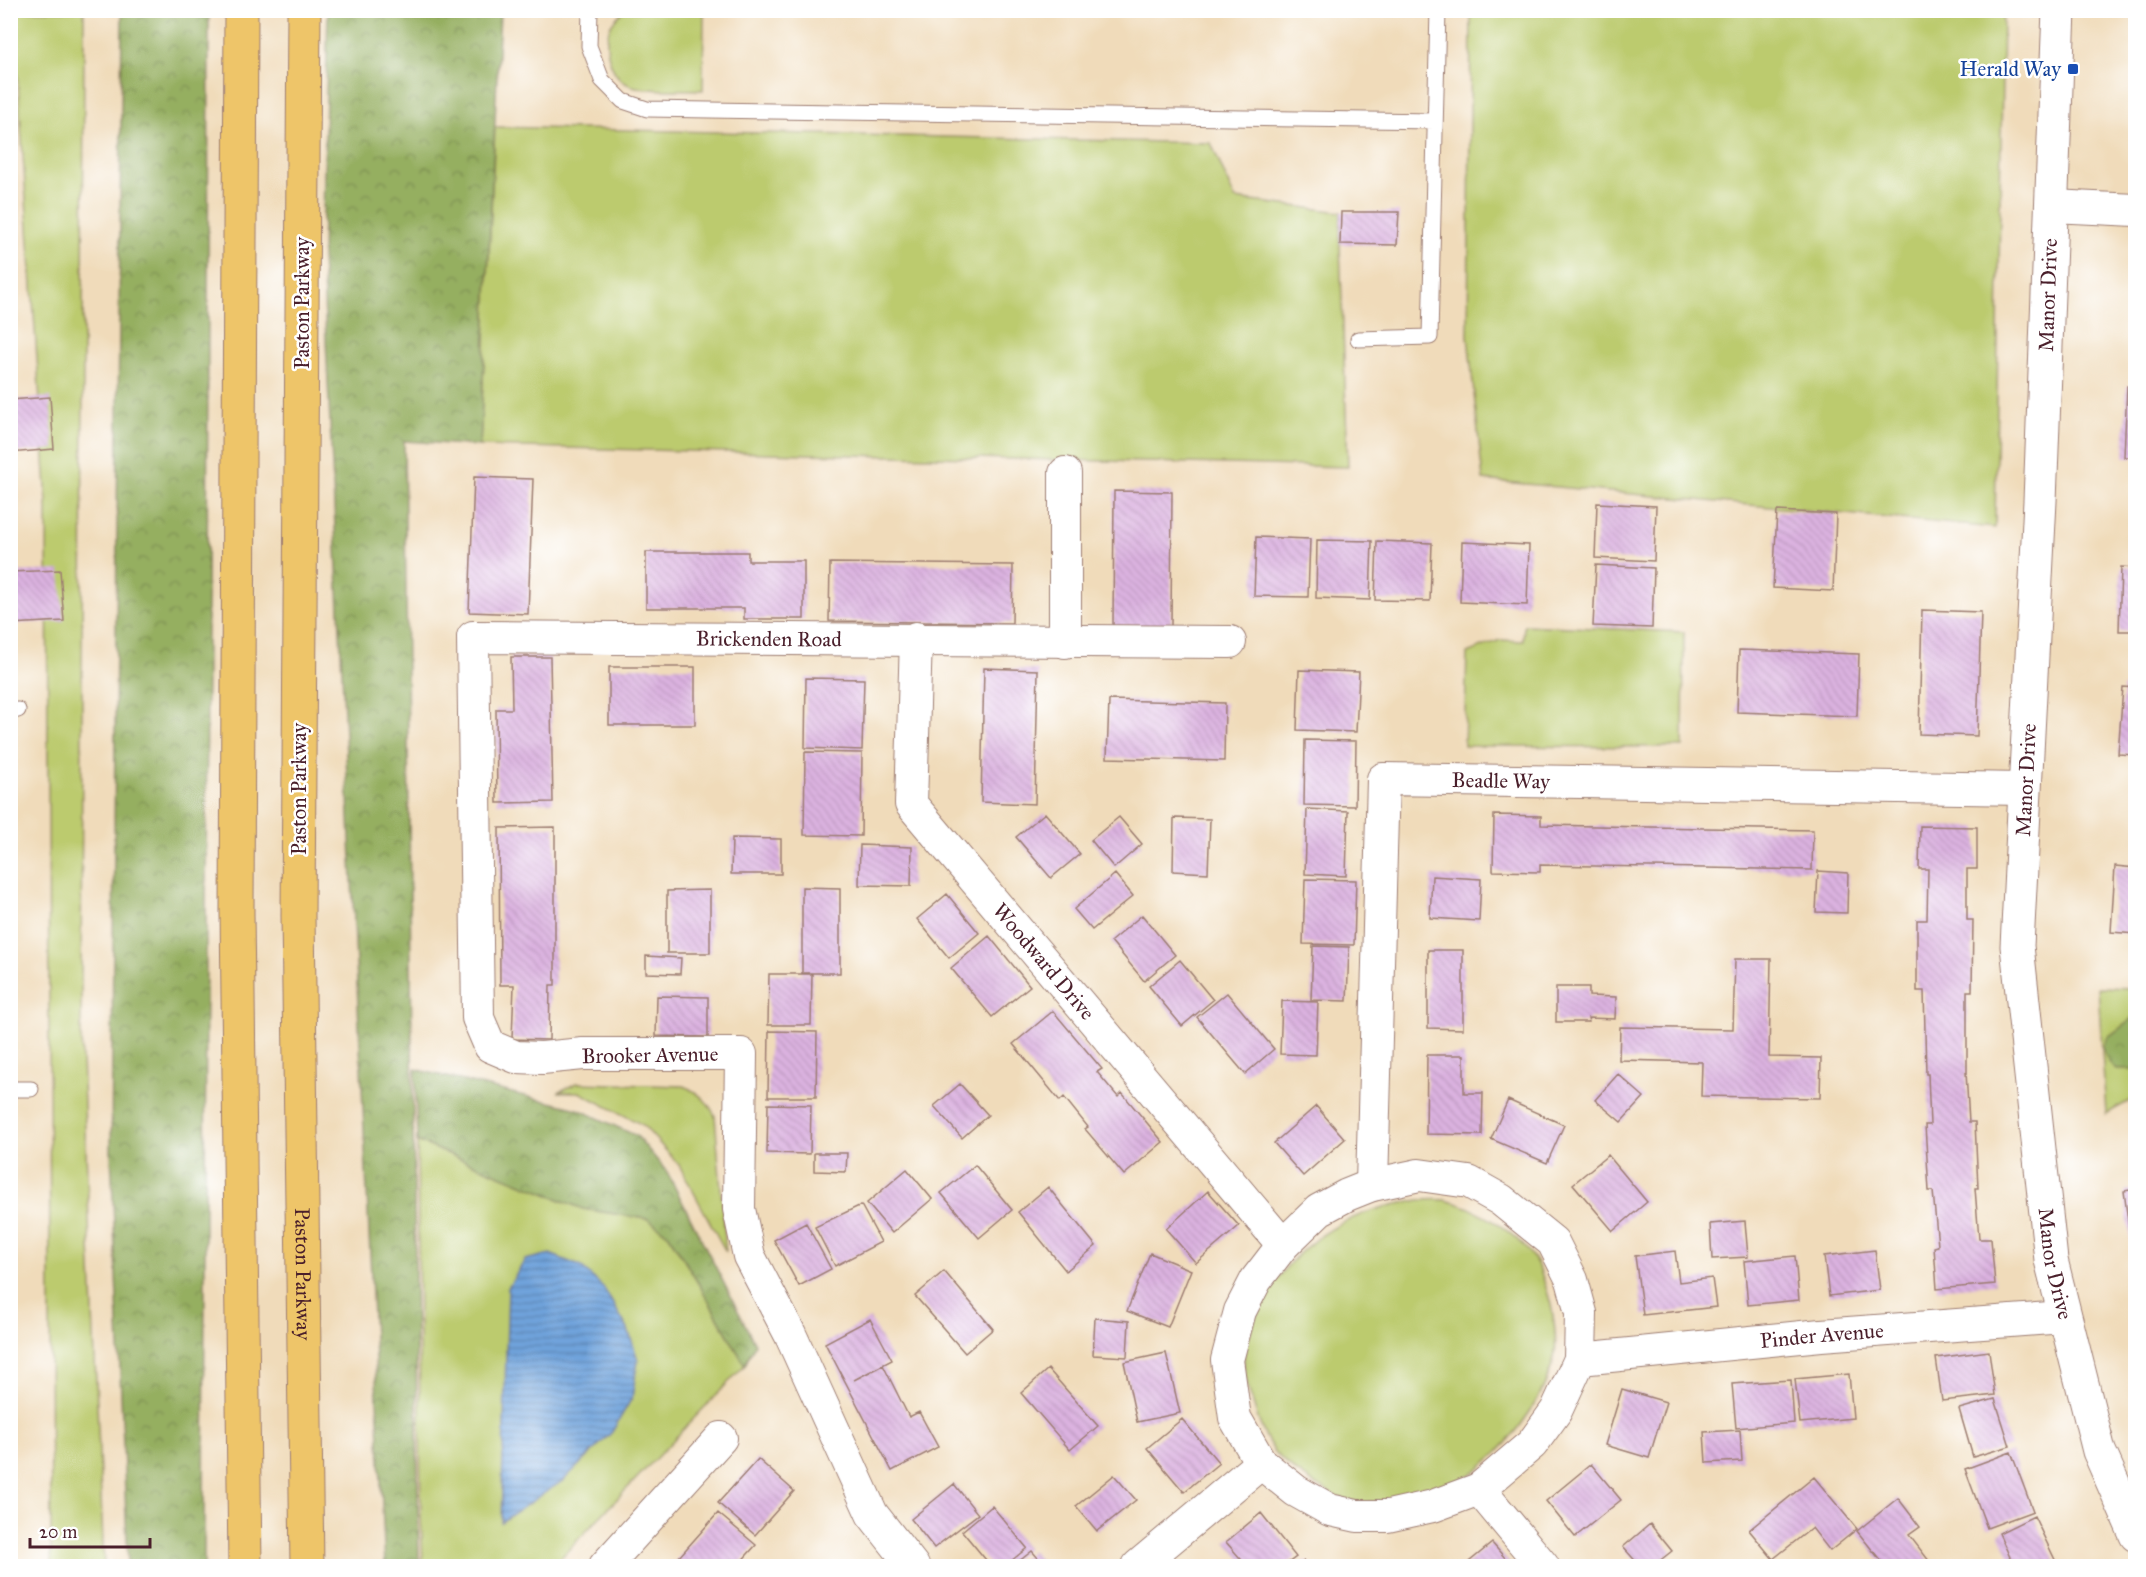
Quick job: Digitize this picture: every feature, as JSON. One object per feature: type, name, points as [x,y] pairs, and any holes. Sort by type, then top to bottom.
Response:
[{"type":"highway","points":[[241,10],[237,912],[245,1566]]},
{"type":"highway","name":"Paston Parkway","points":[[304,10],[298,916],[307,1566]]},
{"type":"street","name":"Manor Drive","points":[[2059,10],[2040,501],[2017,946],[2050,1260],[2099,1451],[2136,1535]]},
{"type":"street","points":[[2052,207],[2136,210]]},
{"type":"street","points":[[1065,473],[1065,642]]},
{"type":"street","name":"Brickenden Road","points":[[473,637],[916,638],[1065,642],[1230,642]]},
{"type":"street","name":"Brooker Avenue","points":[[473,637],[478,1018],[490,1046],[516,1057],[542,1058],[583,1054],[741,1054],[739,1209],[749,1256],[790,1334],[872,1514],[913,1566]]},
{"type":"street","name":"Woodward Drive","points":[[916,638],[911,804],[1283,1245]]},
{"type":"street","name":"Beadle Way","points":[[1372,1185],[1383,779],[2025,789]]},
{"type":"street","points":[[1419,1175],[1469,1182],[1501,1200],[1553,1242],[1572,1280],[1581,1313],[1581,1359],[1556,1410],[1532,1444],[1479,1489],[1433,1506],[1388,1516],[1357,1516],[1330,1510],[1296,1491],[1261,1462],[1235,1418],[1227,1360],[1240,1311],[1256,1280],[1283,1245],[1319,1210],[1372,1185],[1419,1175]]},
{"type":"street","name":"Pinder Avenue","points":[[1581,1359],[1821,1335],[2064,1317]]},
{"type":"street","points":[[605,1566],[721,1438]]},
{"type":"street","points":[[1138,1566],[1261,1462]]},
{"type":"street","points":[[1479,1489],[1543,1566]]},
{"type":"lane","points":[[590,10],[589,46],[602,80],[622,101],[647,109],[1435,121]]},
{"type":"lane","points":[[1358,339],[1430,337],[1438,10]]},
{"type":"lane","points":[[10,1089],[30,1089]]},
{"type":"green space","points":[[13,11],[84,11],[81,1036],[104,1566],[51,1566],[47,503]]},
{"type":"green space","points":[[122,11],[209,11],[204,1566],[128,1566],[111,1153]]},
{"type":"green space","points":[[328,11],[500,11],[480,446],[404,441],[419,1566],[385,1566],[322,257]]},
{"type":"green space","points":[[623,11],[704,11],[703,90],[658,90],[640,88],[624,82],[613,69],[607,51],[611,25]]},
{"type":"green space","points":[[1471,11],[2003,11],[1995,528],[1483,480],[1468,336]]},
{"type":"green space","points":[[495,127],[1211,143],[1235,199],[1341,212],[1340,245],[1348,467],[480,446]]},
{"type":"green space","points":[[1524,625],[1684,632],[1683,747],[1464,746],[1467,653],[1500,640],[1523,641]]},
{"type":"green space","points":[[2098,987],[2135,988],[2135,1098],[2106,1114]]},
{"type":"green space","points":[[2135,1017],[2135,1070],[2117,1070],[2108,1061],[2103,1048],[2108,1037]]},
{"type":"green space","points":[[415,1069],[578,1109],[637,1136],[667,1172],[755,1344],[745,1365],[669,1235],[648,1219],[583,1209],[417,1141]]},
{"type":"green space","points":[[577,1083],[684,1086],[706,1102],[715,1116],[726,1252],[679,1165],[643,1125],[579,1092],[558,1092]]},
{"type":"green space","points":[[417,1141],[583,1209],[648,1219],[669,1235],[745,1365],[553,1566],[423,1566]]},
{"type":"green space","points":[[1420,1200],[1444,1200],[1470,1208],[1497,1223],[1530,1253],[1542,1274],[1551,1305],[1555,1352],[1538,1398],[1519,1428],[1496,1453],[1476,1470],[1447,1485],[1416,1495],[1373,1502],[1347,1501],[1331,1494],[1294,1470],[1269,1443],[1258,1419],[1246,1380],[1244,1356],[1247,1342],[1263,1302],[1276,1280],[1309,1245],[1328,1231],[1371,1211]]},
{"type":"water","points":[[550,1254],[580,1266],[603,1287],[628,1329],[638,1360],[632,1398],[612,1432],[564,1480],[501,1522],[508,1288],[525,1260]]},
{"type":"building","points":[[1341,212],[1399,212],[1397,245],[1340,244]]},
{"type":"building","points":[[2127,386],[2136,387],[2136,457],[2124,457]]},
{"type":"building","points":[[50,397],[54,449],[10,453],[10,400]]},
{"type":"building","points":[[474,477],[533,479],[528,614],[469,612]]},
{"type":"building","points":[[1114,491],[1172,492],[1171,627],[1113,626]]},
{"type":"building","points":[[1597,503],[1656,506],[1654,561],[1595,558]]},
{"type":"building","points":[[1777,511],[1836,514],[1833,591],[1773,588]]},
{"type":"building","points":[[1256,537],[1310,539],[1308,597],[1254,596]]},
{"type":"building","points":[[1317,540],[1372,541],[1370,600],[1316,598]]},
{"type":"building","points":[[1377,541],[1432,543],[1430,601],[1375,600]]},
{"type":"building","points":[[1462,542],[1529,545],[1527,605],[1460,602]]},
{"type":"building","points":[[646,552],[748,552],[748,561],[804,561],[804,619],[744,619],[744,608],[646,608]]},
{"type":"building","points":[[830,563],[1013,565],[1012,623],[829,621]]},
{"type":"building","points":[[1596,565],[1654,568],[1652,628],[1593,626]]},
{"type":"building","points":[[2121,567],[2136,568],[2136,631],[2119,631]]},
{"type":"building","points":[[60,570],[64,621],[10,624],[10,572]]},
{"type":"building","points":[[1922,610],[1981,612],[1977,736],[1919,734]]},
{"type":"building","points":[[1739,650],[1859,654],[1857,716],[1737,712]]},
{"type":"building","points":[[511,657],[550,657],[553,802],[497,803],[496,709],[512,709]]},
{"type":"building","points":[[609,667],[695,667],[695,725],[609,725]]},
{"type":"building","points":[[984,668],[1038,670],[1035,804],[981,802]]},
{"type":"building","points":[[1299,670],[1359,672],[1356,732],[1297,730]]},
{"type":"building","points":[[806,678],[864,679],[862,750],[805,748]]},
{"type":"building","points":[[2123,687],[2136,688],[2136,755],[2118,754]]},
{"type":"building","points":[[1109,700],[1225,703],[1224,761],[1107,758]]},
{"type":"building","points":[[1305,740],[1356,741],[1355,806],[1304,805]]},
{"type":"building","points":[[805,752],[862,753],[861,836],[804,835]]},
{"type":"building","points":[[1307,809],[1348,811],[1346,876],[1305,874]]},
{"type":"building","points":[[1045,813],[1080,854],[1051,878],[1016,837]]},
{"type":"building","points":[[1494,815],[1541,816],[1541,825],[1813,830],[1812,870],[1540,865],[1540,872],[1493,871]]},
{"type":"building","points":[[1119,817],[1142,844],[1114,868],[1091,840]]},
{"type":"building","points":[[1174,818],[1210,819],[1208,873],[1173,871]]},
{"type":"building","points":[[1920,826],[1977,827],[1977,869],[1967,869],[1967,920],[1973,920],[1972,991],[1967,991],[1967,1074],[1966,1072],[1969,1122],[1975,1122],[1978,1188],[1975,1188],[1979,1239],[1991,1239],[1995,1284],[1937,1289],[1934,1247],[1938,1246],[1933,1191],[1929,1191],[1925,1125],[1930,1125],[1924,991],[1917,991],[1917,920],[1927,920],[1928,869],[1919,869]]},
{"type":"building","points":[[555,827],[555,985],[550,985],[549,1040],[512,1039],[514,985],[500,985],[499,828]]},
{"type":"building","points":[[732,838],[781,839],[781,874],[731,874]]},
{"type":"building","points":[[860,845],[912,847],[911,886],[859,885]]},
{"type":"building","points":[[2115,866],[2136,868],[2136,934],[2111,932]]},
{"type":"building","points":[[1818,871],[1848,873],[1847,913],[1816,912]]},
{"type":"building","points":[[1115,874],[1133,896],[1092,930],[1074,909]]},
{"type":"building","points":[[1432,876],[1481,879],[1479,921],[1430,918]]},
{"type":"building","points":[[1305,879],[1356,880],[1354,945],[1303,944]]},
{"type":"building","points":[[802,887],[840,888],[840,973],[802,973]]},
{"type":"building","points":[[710,890],[710,953],[667,953],[667,891]]},
{"type":"building","points":[[947,894],[979,933],[949,958],[917,919]]},
{"type":"building","points":[[1142,915],[1175,955],[1144,981],[1111,941]]},
{"type":"building","points":[[989,936],[1030,986],[992,1017],[951,968]]},
{"type":"building","points":[[1313,946],[1349,947],[1347,1001],[1311,1000]]},
{"type":"building","points":[[1428,950],[1463,950],[1463,1029],[1428,1028]]},
{"type":"building","points":[[646,956],[681,958],[680,974],[646,973]]},
{"type":"building","points":[[1735,959],[1771,959],[1769,1057],[1821,1058],[1820,1098],[1701,1096],[1702,1062],[1619,1060],[1620,1027],[1733,1029]]},
{"type":"building","points":[[1180,960],[1213,1000],[1182,1026],[1149,986]]},
{"type":"building","points":[[769,974],[812,974],[811,1025],[768,1025]]},
{"type":"building","points":[[1556,987],[1589,987],[1589,996],[1616,997],[1615,1019],[1588,1018],[1589,1022],[1556,1022]]},
{"type":"building","points":[[1227,993],[1274,1049],[1245,1074],[1197,1017]]},
{"type":"building","points":[[657,996],[708,997],[708,1037],[656,1036]]},
{"type":"building","points":[[1282,1001],[1318,1002],[1316,1055],[1280,1054]]},
{"type":"building","points":[[1053,1011],[1102,1069],[1097,1072],[1118,1097],[1122,1093],[1163,1142],[1124,1175],[1085,1129],[1088,1127],[1064,1097],[1060,1101],[1013,1044]]},
{"type":"building","points":[[769,1031],[817,1032],[816,1097],[768,1097]]},
{"type":"building","points":[[1427,1055],[1464,1055],[1464,1093],[1483,1093],[1482,1135],[1426,1134]]},
{"type":"building","points":[[1618,1074],[1644,1097],[1621,1122],[1595,1100]]},
{"type":"building","points":[[960,1084],[988,1115],[962,1138],[934,1106]]},
{"type":"building","points":[[1508,1100],[1564,1125],[1547,1163],[1491,1139]]},
{"type":"building","points":[[768,1104],[811,1105],[810,1154],[767,1153]]},
{"type":"building","points":[[1316,1106],[1345,1139],[1303,1176],[1274,1143]]},
{"type":"building","points":[[814,1153],[847,1153],[846,1172],[814,1171]]},
{"type":"building","points":[[1608,1155],[1647,1202],[1613,1231],[1573,1184]]},
{"type":"building","points":[[975,1165],[1012,1210],[979,1238],[941,1193]]},
{"type":"building","points":[[907,1169],[932,1199],[892,1233],[867,1203]]},
{"type":"building","points":[[1048,1187],[1096,1246],[1066,1271],[1018,1212]]},
{"type":"building","points":[[2136,1189],[2136,1266],[2134,1266],[2124,1191]]},
{"type":"building","points":[[1208,1191],[1239,1226],[1196,1263],[1166,1229]]},
{"type":"building","points":[[861,1205],[881,1242],[835,1266],[815,1227]]},
{"type":"building","points":[[1745,1221],[1748,1257],[1712,1259],[1710,1224]]},
{"type":"building","points":[[806,1223],[831,1269],[799,1286],[774,1240]]},
{"type":"building","points":[[1875,1250],[1880,1290],[1829,1296],[1824,1256]]},
{"type":"building","points":[[1675,1251],[1679,1282],[1712,1278],[1716,1307],[1643,1315],[1635,1256]]},
{"type":"building","points":[[1150,1253],[1191,1270],[1168,1327],[1127,1311]]},
{"type":"building","points":[[1795,1256],[1799,1300],[1748,1305],[1744,1261]]},
{"type":"building","points":[[944,1271],[993,1329],[965,1353],[915,1296]]},
{"type":"building","points":[[1095,1318],[1129,1321],[1127,1357],[1093,1355]]},
{"type":"building","points":[[870,1319],[892,1360],[854,1380],[883,1365],[909,1417],[919,1412],[938,1447],[892,1471],[825,1343]]},
{"type":"building","points":[[1989,1351],[1995,1395],[1942,1401],[1936,1358]]},
{"type":"building","points":[[1166,1353],[1180,1413],[1137,1422],[1124,1362]]},
{"type":"building","points":[[1048,1369],[1098,1426],[1070,1450],[1021,1393]]},
{"type":"building","points":[[1849,1374],[1853,1418],[1800,1423],[1795,1379]]},
{"type":"building","points":[[1791,1380],[1794,1423],[1736,1428],[1732,1384]]},
{"type":"building","points":[[1622,1389],[1666,1402],[1649,1458],[1605,1445]]},
{"type":"building","points":[[1995,1399],[2010,1446],[1973,1457],[1959,1409]]},
{"type":"building","points":[[1182,1419],[1219,1463],[1184,1492],[1147,1448]]},
{"type":"building","points":[[1740,1430],[1742,1461],[1706,1463],[1704,1432]]},
{"type":"building","points":[[2011,1452],[2033,1511],[1987,1528],[1965,1469]]},
{"type":"building","points":[[758,1459],[794,1491],[755,1535],[718,1503]]},
{"type":"building","points":[[1591,1464],[1621,1500],[1575,1537],[1546,1501]]},
{"type":"building","points":[[1114,1475],[1136,1500],[1097,1531],[1076,1506]]},
{"type":"building","points":[[1814,1477],[1857,1529],[1830,1551],[1812,1528],[1773,1559],[1749,1530]]},
{"type":"building","points":[[954,1484],[978,1514],[934,1548],[911,1519]]},
{"type":"building","points":[[1898,1498],[1920,1527],[1909,1535],[1930,1562],[1924,1566],[1885,1566],[1857,1531]]},
{"type":"building","points":[[992,1506],[1027,1548],[1005,1566],[991,1566],[962,1531]]},
{"type":"building","points":[[718,1513],[756,1545],[737,1566],[671,1566]]},
{"type":"building","points":[[1261,1513],[1296,1557],[1284,1566],[1247,1566],[1226,1542]]},
{"type":"building","points":[[2034,1516],[2058,1566],[2014,1566],[1999,1533]]},
{"type":"building","points":[[1650,1524],[1672,1551],[1653,1566],[1640,1566],[1623,1547]]},
{"type":"building","points":[[1492,1543],[1512,1566],[1464,1566]]},
{"type":"building","points":[[1032,1551],[1044,1565],[1048,1561],[1053,1566],[1013,1566]]},
{"type":"building","points":[[1303,1561],[1315,1566],[1301,1566]]},
{"type":"place","name":"Herald Way","points":[[2073,69]]}]
